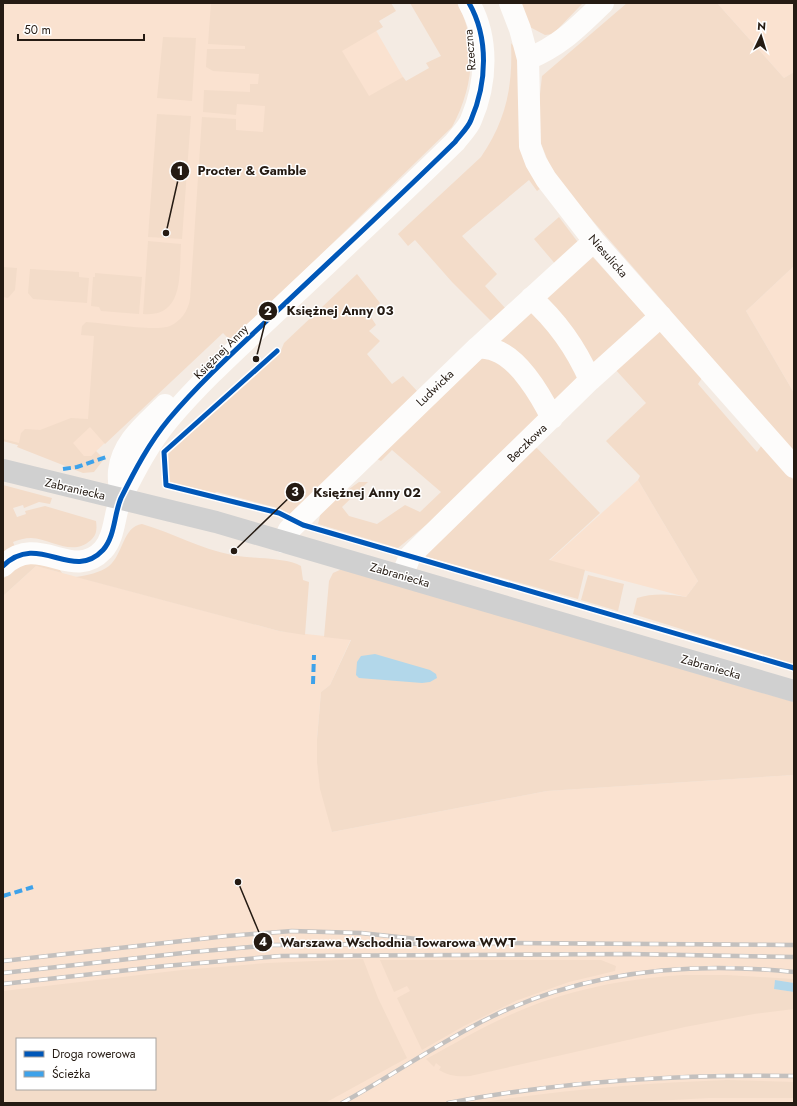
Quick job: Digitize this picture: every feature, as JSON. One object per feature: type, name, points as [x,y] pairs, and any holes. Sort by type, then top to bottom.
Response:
[{"type":"main road","name":"Zabraniecka","points":[[3,470],[121,499],[283,542],[794,691]]},
{"type":"street","name":"Rzeczna","points":[[469,3],[479,27],[482,44],[484,71],[478,98]]},
{"type":"street","name":"Niesulicka","points":[[510,3],[520,29],[528,59],[530,146],[536,162],[546,179],[594,241],[794,467]]},
{"type":"street","points":[[528,59],[549,50],[567,38],[603,3]]},
{"type":"street","name":"Księżnej Anny","points":[[3,566],[12,558],[28,552],[42,554],[71,562],[80,562],[96,556],[109,542],[121,499],[118,472],[122,457],[130,440],[178,392],[222,363],[455,142],[471,121],[478,98]]},
{"type":"street","name":"Ludwicka","points":[[283,542],[289,530],[478,346],[594,241]]},
{"type":"street","points":[[531,298],[548,313],[566,335],[581,360],[590,380]]},
{"type":"street","name":"Beczkowa","points":[[402,576],[410,556],[590,380],[661,316]]},
{"type":"street","points":[[478,346],[494,350],[509,358],[543,399],[552,418]]},
{"type":"shaded area","points":[[3,3],[360,3],[435,132],[91,456],[72,459],[3,441]]},
{"type":"shaded area","points":[[211,3],[391,3],[396,11],[379,21],[383,27],[342,51],[369,96],[403,77],[406,81],[429,68],[426,63],[441,56],[410,3],[457,3],[464,18],[471,49],[469,81],[465,97],[452,127],[269,305],[231,338],[228,338],[223,333],[105,444],[90,427],[73,443],[84,456],[91,456],[96,451],[104,459],[94,472],[83,473],[17,447],[18,445],[3,441],[3,439],[19,443],[21,433],[25,429],[40,430],[71,418],[88,419],[94,336],[81,335],[82,326],[86,322],[142,328],[163,328],[170,326],[177,321],[188,308],[190,299],[202,117],[236,119],[236,130],[263,132],[265,106],[237,104],[236,115],[203,112],[204,90],[250,92],[250,84],[258,84],[259,74],[213,71],[206,67],[207,49],[245,49],[245,46],[208,44]]},
{"type":"shaded area","points":[[519,3],[583,3],[553,34],[545,35],[528,26]]},
{"type":"shaded area","points":[[627,3],[717,3],[784,78],[794,72],[794,266],[746,311],[794,393],[794,453],[554,176],[540,141],[538,112],[542,76]]},
{"type":"shaded area","points":[[717,3],[794,3],[794,72],[784,78]]},
{"type":"shaded area","points":[[163,37],[196,38],[192,101],[157,98]]},
{"type":"shaded area","points":[[511,43],[517,51],[541,188],[537,191],[529,180],[462,236],[497,274],[485,286],[507,310],[493,323],[452,282],[415,240],[408,246],[398,234],[481,157],[490,143],[502,116],[509,89],[511,74]]},
{"type":"shaded area","points":[[157,114],[191,116],[182,239],[148,237]]},
{"type":"shaded area","points":[[559,217],[580,245],[557,266],[534,239]]},
{"type":"shaded area","points":[[148,241],[181,244],[180,267],[177,291],[173,301],[166,309],[157,313],[143,314]]},
{"type":"shaded area","points":[[590,254],[648,318],[591,366],[544,299]]},
{"type":"shaded area","points":[[794,266],[794,393],[746,311]]},
{"type":"shaded area","points":[[3,267],[17,268],[15,290],[8,298],[3,297]]},
{"type":"shaded area","points":[[30,269],[79,272],[79,277],[89,278],[87,303],[33,299],[28,293]]},
{"type":"shaded area","points":[[95,273],[142,277],[139,314],[101,311],[99,307],[91,306],[93,277],[95,277]]},
{"type":"shaded area","points":[[357,274],[380,303],[369,314],[376,325],[369,331],[380,341],[367,354],[392,384],[403,376],[418,392],[290,514],[278,508],[217,492],[211,494],[170,483],[167,479],[167,453],[280,353],[284,343]]},
{"type":"shaded area","points":[[533,310],[577,370],[577,382],[557,401],[551,400],[495,340]]},
{"type":"shaded area","points":[[657,328],[702,378],[698,384],[757,452],[764,442],[794,481],[794,664],[633,614],[637,598],[662,594],[686,597],[698,581],[638,480],[640,476],[606,441],[646,403],[614,368]]},
{"type":"shaded area","points":[[485,356],[505,360],[543,415],[447,508],[398,548],[318,524],[322,508],[359,482],[368,482],[342,507],[349,516],[377,524],[405,505],[420,512],[441,492],[392,450],[381,461],[373,457]]},
{"type":"shaded area","points":[[534,445],[600,513],[549,560],[585,570],[578,599],[420,555]]},
{"type":"shaded area","points":[[638,480],[698,581],[686,597],[549,561]]},
{"type":"shaded area","points":[[3,485],[52,498],[50,504],[39,502],[24,508],[23,505],[13,508],[17,517],[26,514],[25,511],[45,506],[96,521],[94,536],[84,545],[77,547],[62,546],[39,539],[24,539],[13,542],[15,547],[3,555]]},
{"type":"shaded area","points":[[142,524],[198,545],[232,555],[281,560],[301,566],[303,580],[309,582],[305,635],[279,631],[76,577],[97,572],[109,566],[114,561],[127,535],[136,526]]},
{"type":"shaded area","points":[[29,561],[57,566],[62,573],[36,566],[3,596],[3,579],[19,565]]},
{"type":"shaded area","points":[[36,566],[279,631],[351,639],[330,685],[321,692],[317,739],[332,832],[547,791],[794,775],[794,1103],[3,1103],[3,596]]},
{"type":"shaded area","points":[[342,569],[794,702],[794,775],[547,791],[332,832],[320,789],[317,762],[317,739],[321,692],[330,685],[351,640],[324,637],[329,581],[333,573]]},
{"type":"shaded area","points":[[588,575],[624,584],[618,611],[581,600]]},
{"type":"shaded area","points":[[363,959],[378,998],[407,1058],[325,1103],[3,1103],[3,991],[182,970],[267,963]]},
{"type":"shaded area","points":[[380,960],[601,960],[616,966],[615,971],[569,982],[518,1000],[464,1026],[422,1050],[397,998],[410,991],[407,986],[394,992]]},
{"type":"shaded area","points":[[683,975],[727,975],[794,979],[794,983],[775,980],[774,989],[794,992],[794,1009],[754,1014],[685,1027],[470,1076],[446,1074],[439,1070],[441,1067],[436,1063],[434,1067],[426,1059],[478,1030],[531,1006],[573,992],[638,979]]},
{"type":"shaded area","points":[[727,1080],[794,1082],[794,1098],[709,1098],[618,1103],[478,1103],[540,1094],[602,1088]]},
{"type":"water","points":[[375,654],[430,670],[436,674],[437,678],[430,682],[422,683],[359,678],[356,675],[357,662],[361,656]]},
{"type":"water","points":[[775,980],[794,983],[794,992],[774,989]]},
{"type":"railway","points":[[3,961],[227,936],[292,931],[361,933],[417,939]]},
{"type":"railway","points":[[3,973],[192,952],[273,945],[503,943],[794,945]]},
{"type":"railway","points":[[3,984],[165,966],[281,956],[630,954],[794,957]]},
{"type":"railway","points":[[342,1103],[489,1018],[525,1002],[562,989],[638,973],[677,969],[716,968],[794,972]]},
{"type":"railway","points":[[448,1103],[534,1089],[620,1080],[707,1076],[794,1076]]},
{"type":"marked path","points":[[63,469],[77,467],[109,456]]},
{"type":"marked path","points":[[313,684],[314,655]]},
{"type":"marked path","points":[[3,896],[33,887]]},
{"type":"cycle path","points":[[3,566],[16,557],[29,553],[42,554],[79,562],[91,559],[103,550],[110,539],[119,504],[126,488],[149,447],[169,419],[221,364],[388,207],[455,142],[466,129],[470,123],[480,91],[484,61],[480,31],[469,3]]},
{"type":"cycle path","points":[[277,351],[164,452],[166,485],[279,513],[303,525],[794,668]]},
{"type":"place","name":"Procter & Gamble","points":[[166,233]]},
{"type":"place","name":"Księżnej Anny 03","points":[[256,359]]},
{"type":"place","name":"Księżnej Anny 02","points":[[234,551]]},
{"type":"place","name":"Warszawa Wschodnia Towarowa WWT","points":[[238,882]]}]
